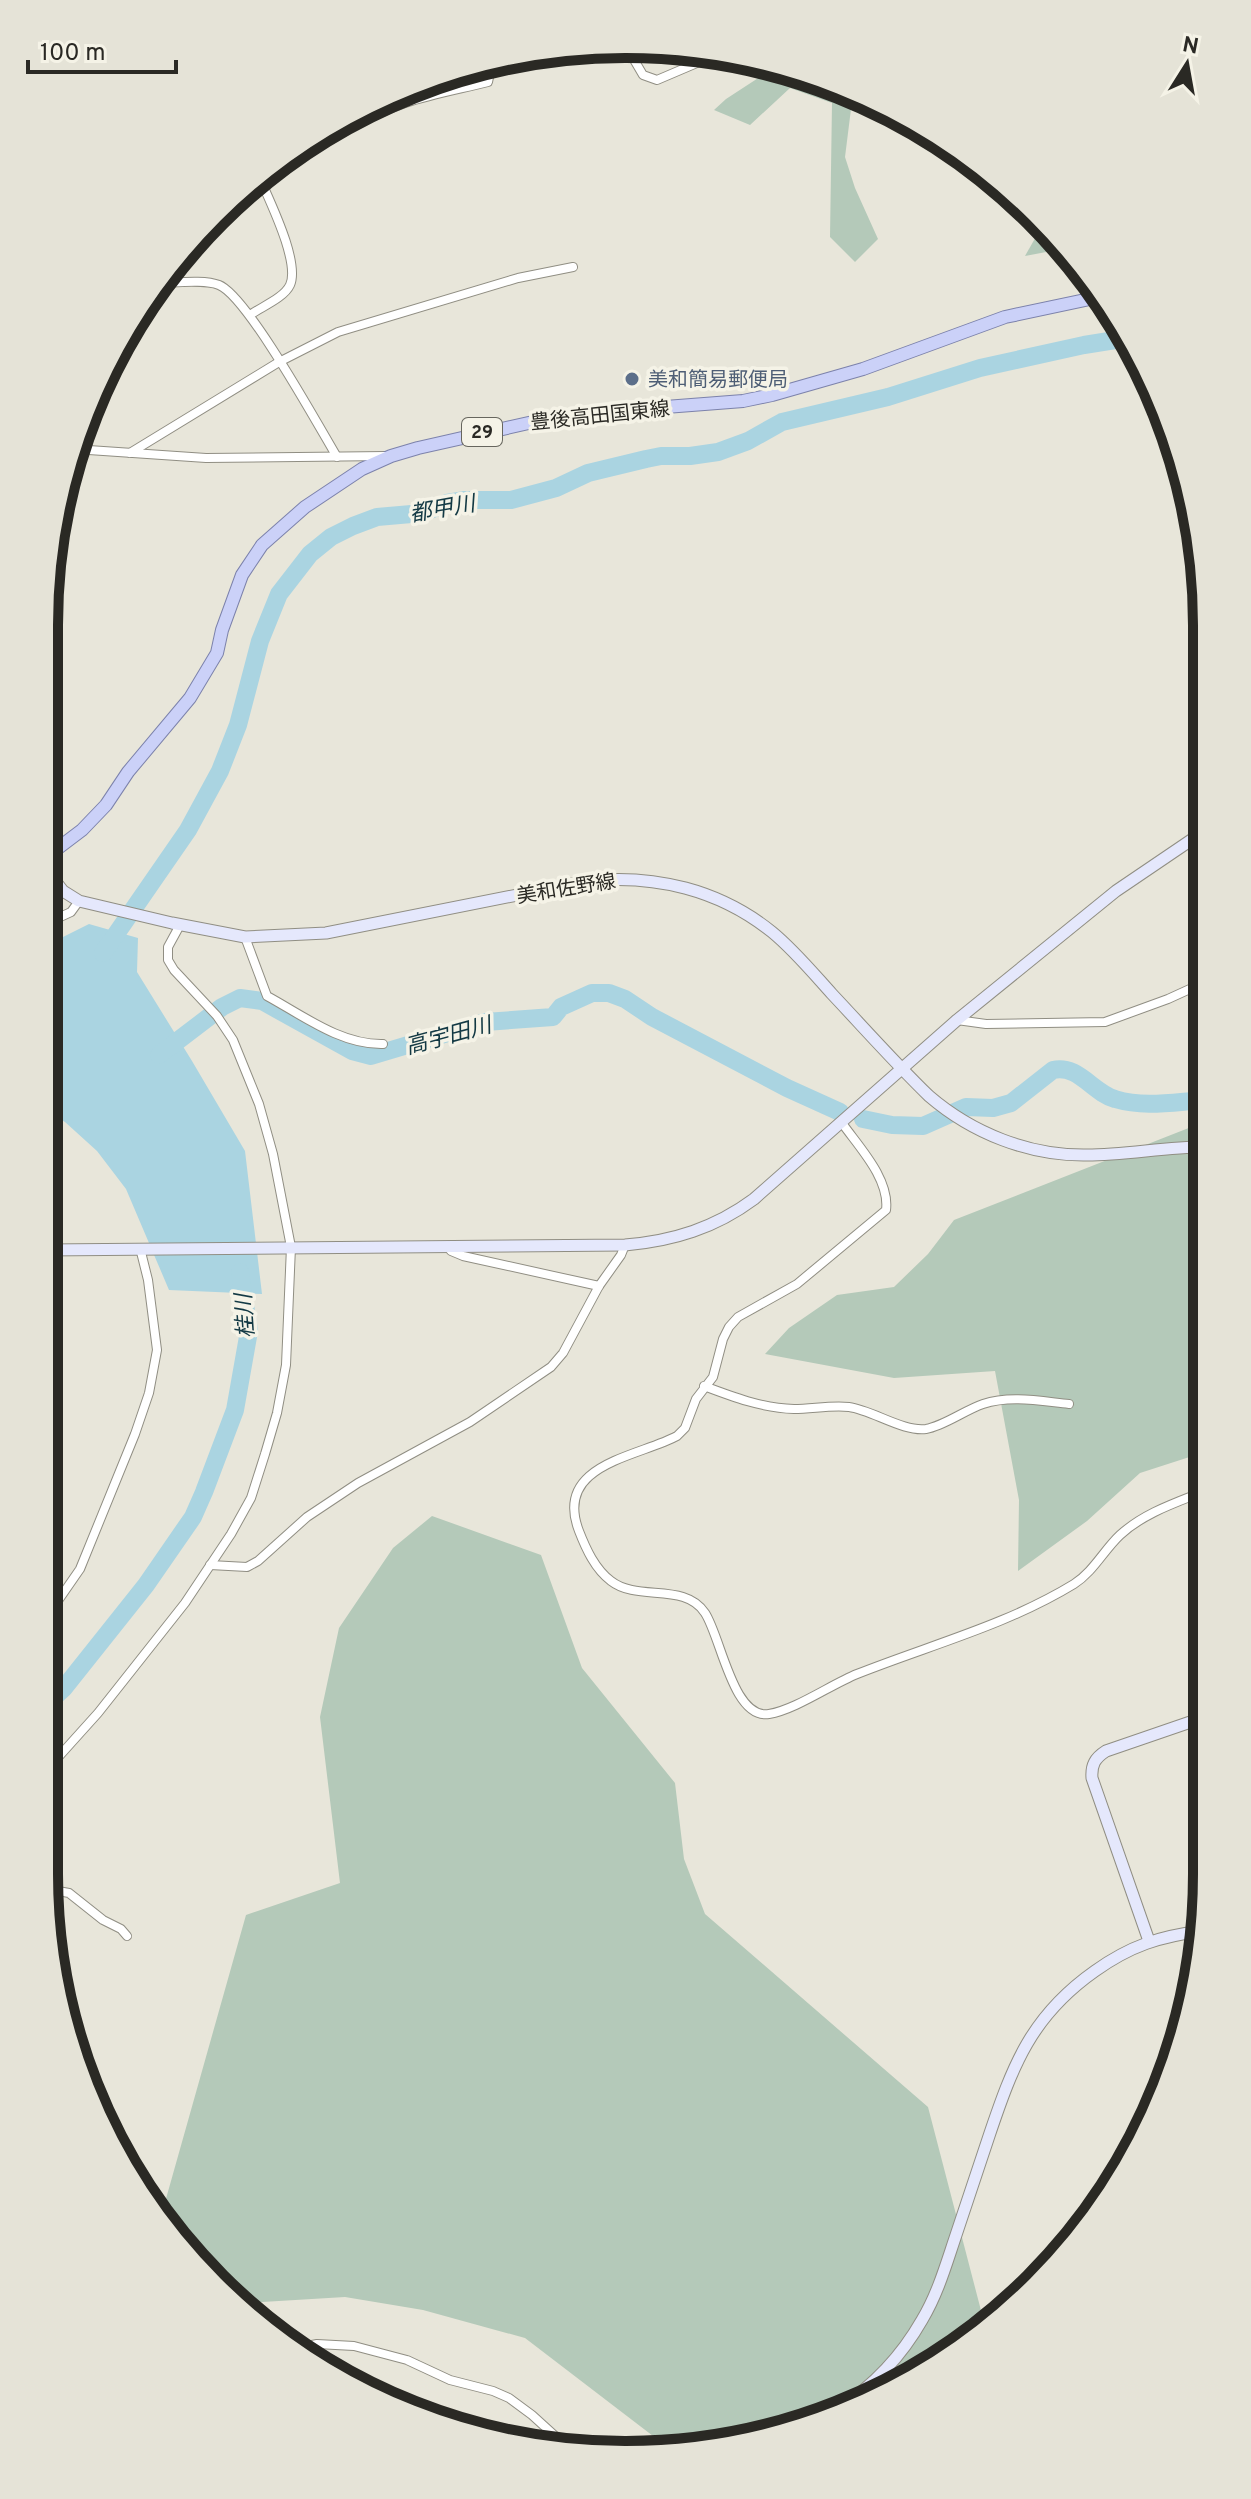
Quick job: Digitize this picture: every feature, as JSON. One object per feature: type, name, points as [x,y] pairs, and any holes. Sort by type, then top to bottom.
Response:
[{"type":"main road","name":"豊後高田国東線","points":[[58,848],[82,830],[106,805],[128,772],[190,698],[217,653],[242,575],[262,545],[305,507],[362,469],[391,456],[449,439],[567,415],[708,405],[772,395],[863,369],[1005,317],[1089,299]]},
{"type":"street","points":[[633,58],[643,75],[657,80],[698,63]]},
{"type":"street","points":[[369,120],[404,104],[488,82],[489,75]]},
{"type":"street","points":[[250,315],[282,294],[291,280],[286,244],[264,188]]},
{"type":"street","points":[[130,453],[279,362],[326,338],[364,323],[518,278],[573,267]]},
{"type":"street","points":[[173,283],[223,286],[250,315],[337,457]]},
{"type":"street","points":[[86,450],[206,458],[391,456]]},
{"type":"street","points":[[58,1250],[625,1245],[678,1237],[729,1216],[772,1185],[957,1020],[1116,891],[1193,839]]},
{"type":"street","name":"美和佐野線","points":[[58,885],[79,901],[92,905],[245,937],[326,933],[588,881],[630,878],[674,884],[734,907],[774,933],[902,1070],[959,1119],[999,1139],[1066,1155],[1193,1148]]},
{"type":"street","points":[[58,918],[71,912],[79,901]]},
{"type":"street","points":[[58,1757],[98,1713],[185,1603],[251,1498],[277,1413],[287,1352],[288,1247],[273,1154],[259,1104],[233,1040],[214,1012],[168,960],[168,947],[176,924]]},
{"type":"street","points":[[245,937],[267,996],[339,1035],[368,1044],[383,1044]]},
{"type":"street","points":[[957,1020],[986,1024],[1105,1022],[1193,987]]},
{"type":"street","points":[[842,1123],[882,1183],[887,1199],[886,1210],[797,1284],[738,1317],[729,1327],[713,1377],[696,1399],[685,1428],[677,1436],[622,1456],[597,1471],[579,1490],[574,1513],[588,1551],[610,1580],[631,1590],[679,1596],[699,1605],[712,1626],[737,1691],[750,1709],[758,1714],[775,1712],[855,1675],[957,1639],[1076,1583],[1117,1538],[1145,1517],[1193,1496]]},
{"type":"street","points":[[210,1565],[247,1567],[258,1561],[307,1517],[358,1483],[470,1422],[533,1380],[558,1360],[625,1245]]},
{"type":"street","points":[[447,1246],[463,1256],[599,1286]]},
{"type":"street","points":[[58,1601],[80,1569],[149,1393],[157,1350],[142,1248]]},
{"type":"street","points":[[704,1386],[764,1405],[790,1409],[850,1407],[914,1428],[927,1429],[995,1401],[1013,1399],[1069,1404]]},
{"type":"street","points":[[1149,1941],[1091,1770],[1098,1756],[1106,1751],[1193,1721]]},
{"type":"street","points":[[58,1891],[69,1893],[127,1936]]},
{"type":"street","points":[[868,2386],[906,2345],[929,2307],[946,2266],[1007,2082],[1042,2020],[1073,1988],[1110,1961],[1149,1941],[1190,1933]]},
{"type":"street","points":[[310,2345],[354,2346],[407,2360],[450,2380],[493,2391],[509,2398],[556,2437]]},
{"type":"green space","points":[[763,75],[851,105],[845,157],[878,239],[855,262],[830,237],[832,103],[790,88],[750,125],[714,110]]},
{"type":"green space","points":[[1037,235],[1052,251],[1025,256]]},
{"type":"green space","points":[[1193,1126],[1193,1456],[1140,1473],[1087,1521],[1018,1571],[1019,1500],[995,1371],[894,1378],[765,1354],[789,1328],[837,1295],[894,1287],[928,1254],[954,1220]]},
{"type":"green space","points":[[432,1516],[541,1555],[582,1668],[675,1783],[684,1859],[705,1914],[928,2107],[982,2315],[971,2324],[909,2365],[843,2398],[772,2422],[700,2436],[658,2440],[525,2338],[423,2310],[345,2297],[254,2302],[224,2275],[175,2219],[165,2204],[246,1915],[340,1883],[320,1717],[339,1628],[393,1548]]},
{"type":"water","points":[[89,924],[138,938],[137,972],[245,1151],[262,1294],[169,1290],[126,1189],[97,1151],[58,1117],[58,940]]},
{"type":"waterway","name":"都甲川","points":[[103,953],[188,830],[220,771],[238,725],[260,641],[279,594],[310,554],[331,537],[377,517],[423,513],[447,503],[465,500],[511,500],[556,488],[588,473],[646,459],[718,452],[748,441],[782,422],[888,397],[980,368],[1116,340]]},
{"type":"waterway","name":"高宇田川","points":[[159,1055],[222,1007],[240,998],[262,1001],[352,1051],[371,1056],[485,1022],[553,1017],[561,1007],[592,993],[609,993],[787,1088],[840,1112]]},
{"type":"waterway","name":"高宇田川","points":[[863,1119],[892,1125],[923,1126],[966,1107],[993,1108],[1011,1103],[1053,1070],[1062,1069],[1078,1075],[1107,1096],[1126,1102],[1159,1104],[1193,1101]]},
{"type":"waterway","name":"桂川","points":[[58,1693],[146,1585],[193,1517],[204,1492],[235,1410],[249,1331],[240,1272]]},
{"type":"place","name":"美和簡易郵便局","points":[[632,379]]}]
